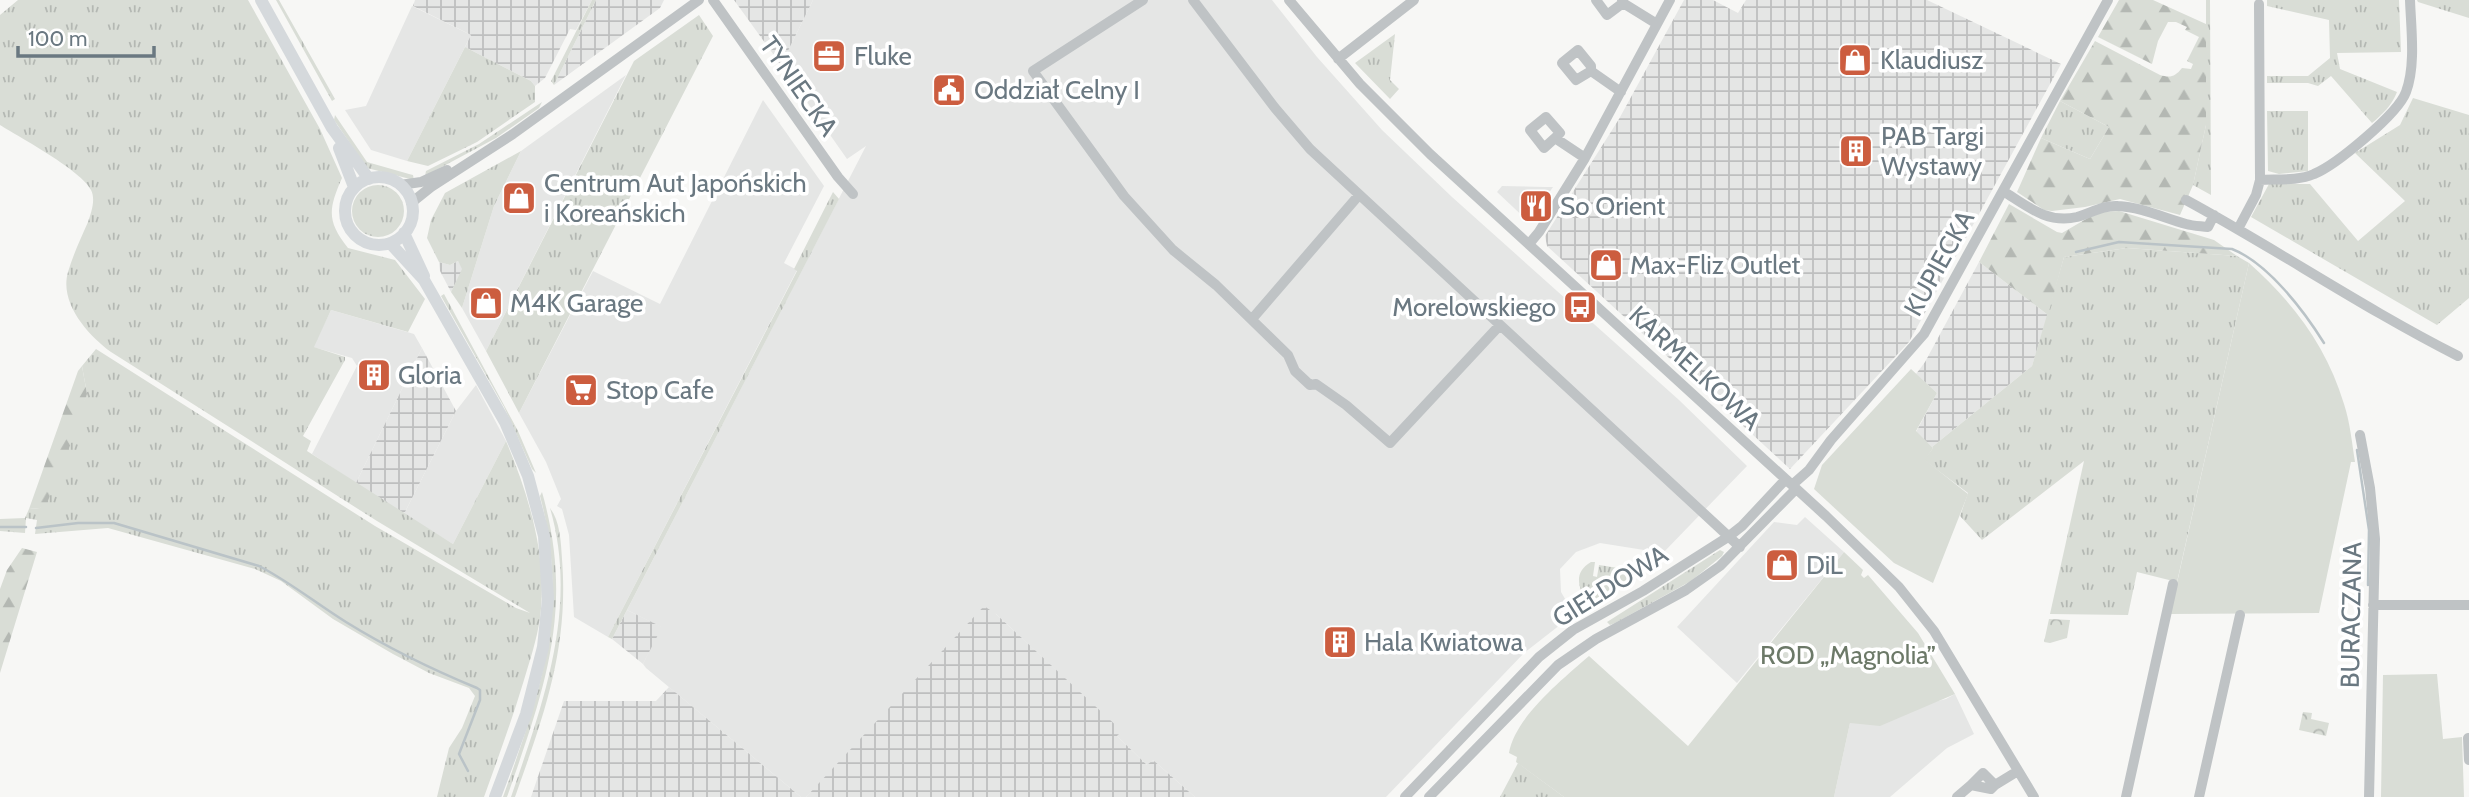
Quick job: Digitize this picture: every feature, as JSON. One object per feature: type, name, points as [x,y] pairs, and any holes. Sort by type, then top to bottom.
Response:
[{"type":"main road","points":[[261,0],[332,128],[369,178]]},
{"type":"main road","points":[[332,128],[354,187]]},
{"type":"main road","points":[[369,178],[386,178],[400,185],[411,203],[412,216],[404,233],[390,243],[377,244],[365,241],[350,229],[345,211],[347,198],[354,187],[369,178]]},
{"type":"main road","points":[[404,233],[423,271],[424,279]]},
{"type":"main road","points":[[390,243],[424,279],[509,430],[531,485],[544,536],[548,599],[543,647],[526,714],[495,797]]},
{"type":"street","points":[[411,203],[425,190],[513,134],[699,0]]},
{"type":"street","name":"TYNIECKA","points":[[713,0],[838,177],[853,194]]},
{"type":"street","points":[[1143,0],[1032,71],[1124,196],[1172,250],[1216,285],[1288,355],[1295,371],[1310,385],[1316,384],[1346,405],[1390,443],[1500,326]]},
{"type":"street","points":[[1193,0],[1275,108],[1310,149],[1740,547]]},
{"type":"street","name":"KARMELKOWA","points":[[1289,0],[1338,59],[1430,154],[1791,485],[1917,607],[1962,674],[2034,797]]},
{"type":"street","points":[[1338,59],[1414,0]]},
{"type":"street","points":[[1596,0],[1607,15],[1623,2],[1657,24]]},
{"type":"street","points":[[1529,244],[1539,233],[1586,158],[1670,0]]},
{"type":"street","name":"KUPIECKA","points":[[1791,485],[1805,474],[1831,440],[1924,334],[2108,0]]},
{"type":"street","points":[[2260,180],[2312,176],[2333,164],[2394,109],[2405,94],[2409,80],[2410,0]]},
{"type":"street","points":[[2238,229],[2256,195],[2260,180],[2259,4]]},
{"type":"street","points":[[1591,71],[1622,92]]},
{"type":"street","points":[[1555,138],[1586,158]]},
{"type":"street","points":[[400,185],[421,182],[476,157]]},
{"type":"street","points":[[2003,191],[2043,216],[2060,219],[2078,217],[2114,205],[2190,225],[2208,227],[2214,215]]},
{"type":"street","points":[[1252,319],[1359,195]]},
{"type":"street","points":[[2186,200],[2342,292],[2458,356]]},
{"type":"street","name":"BURACZANA","points":[[2360,435],[2370,488],[2375,539],[2369,797]]},
{"type":"street","name":"GIEŁDOWA","points":[[1405,797],[1539,657],[1563,637],[1643,591],[1728,537],[1791,485]]},
{"type":"street","name":"GIEŁDOWA","points":[[1429,797],[1558,665],[1720,566],[1740,547],[1791,485]]},
{"type":"street","points":[[2126,797],[2173,584]]},
{"type":"street","points":[[2373,605],[2469,605]]},
{"type":"street","points":[[2199,797],[2240,615]]},
{"type":"street","points":[[1591,620],[1600,637]]},
{"type":"street","points":[[1478,721],[1490,733]]},
{"type":"street","points":[[2468,738],[2469,760]]},
{"type":"street","points":[[1452,748],[1464,760]]},
{"type":"street","points":[[1957,797],[1971,785],[1994,790],[2013,774]]},
{"type":"shaded area","points":[[415,0],[592,0],[576,30],[570,29],[545,78],[535,86],[531,81],[465,47],[471,35],[413,6]]},
{"type":"shaded area","points":[[596,0],[664,0],[660,8],[554,85]]},
{"type":"shaded area","points":[[734,0],[813,0],[781,65],[778,62],[780,60]]},
{"type":"shaded area","points":[[813,0],[1272,0],[1317,57],[1382,130],[1452,197],[1679,400],[1747,466],[1663,553],[1600,543],[1576,552],[1560,569],[1561,592],[1574,614],[1524,653],[1386,797],[1195,797],[1153,760],[1148,766],[1117,736],[1121,731],[992,613],[806,797],[801,797],[646,668],[643,664],[661,627],[627,610],[866,146],[847,159],[781,65]]},
{"type":"shaded area","points":[[1684,0],[1713,0],[1738,13],[1746,0],[1927,0],[2061,64],[1909,342],[1790,469],[1547,246],[1545,236],[1619,119]]},
{"type":"shaded area","points":[[412,6],[471,35],[407,161],[371,150],[345,110],[366,106]]},
{"type":"shaded area","points":[[626,75],[486,351],[462,308],[494,206],[521,151]]},
{"type":"shaded area","points":[[763,100],[824,186],[784,263],[797,270],[608,637],[574,617],[569,535],[562,509],[557,506],[561,499],[546,462],[519,413],[593,271],[660,304]]},
{"type":"shaded area","points":[[1502,186],[1553,187],[1529,222],[1497,192]]},
{"type":"shaded area","points":[[458,261],[463,269],[451,292],[440,271],[439,262],[450,265]]},
{"type":"shaded area","points":[[1979,262],[2048,315],[2032,366],[1932,447],[1916,432],[1937,393],[1916,374]]},
{"type":"shaded area","points":[[331,310],[414,334],[422,348],[356,483],[312,454],[357,366],[352,358],[313,347]]},
{"type":"shaded area","points":[[422,348],[456,411],[404,514],[356,483]]},
{"type":"shaded area","points":[[476,385],[506,441],[453,544],[404,514],[456,411]]},
{"type":"shaded area","points":[[1805,517],[1844,552],[1737,683],[1677,627],[1774,522],[1797,525]]},
{"type":"shaded area","points":[[984,606],[996,614],[1122,731],[1117,736],[1147,765],[1153,760],[1195,797],[806,797]]},
{"type":"shaded area","points":[[627,610],[662,627],[643,664],[612,639]]},
{"type":"shaded area","points":[[669,687],[801,797],[531,797],[564,701],[656,701]]},
{"type":"shaded area","points":[[1955,694],[1974,734],[1947,748],[1890,797],[1834,797],[1850,723],[1946,699]]},
{"type":"green space","points":[[18,0],[248,0],[320,129],[342,178],[332,207],[333,222],[341,239],[348,248],[395,260],[425,299],[408,332],[331,310],[314,347],[345,357],[345,360],[303,436],[311,441],[307,451],[453,544],[506,441],[535,527],[542,595],[539,626],[531,657],[484,797],[437,797],[449,748],[462,728],[475,696],[469,688],[429,673],[393,654],[333,619],[281,581],[255,569],[108,528],[35,534],[37,520],[26,518],[25,533],[0,531],[0,519],[25,518],[29,509],[40,508],[87,394],[82,366],[96,349],[375,526],[516,608],[530,613],[377,521],[111,352],[93,337],[72,306],[66,284],[70,266],[92,211],[91,190],[64,165],[0,125],[0,15]]},
{"type":"green space","points":[[276,0],[279,0],[335,99],[332,101]]},
{"type":"green space","points":[[592,0],[596,0],[554,85],[551,81]]},
{"type":"green space","points":[[2119,0],[2153,0],[2206,24],[2206,125],[2193,185],[2180,215],[2120,199],[2085,207],[2044,210],[2017,192],[2041,138],[2090,159],[2109,127],[2060,101],[2095,41],[2160,75],[2172,76],[2182,68],[2191,69],[2193,64],[2187,61],[2199,37],[2176,22],[2168,22],[2158,41],[2152,64],[2098,37]]},
{"type":"green space","points":[[2206,0],[2210,0],[2211,195],[2193,185],[2206,125]]},
{"type":"green space","points":[[2267,0],[2399,0],[2401,52],[2337,53],[2340,69],[2397,92],[2383,113],[2372,123],[2331,76],[2318,86],[2308,83],[2267,83],[2267,76],[2308,76],[2330,58],[2329,20],[2267,6]]},
{"type":"green space","points":[[2417,0],[2469,0],[2469,18],[2418,2]]},
{"type":"green space","points":[[699,15],[713,36],[519,413],[486,351],[634,61]]},
{"type":"green space","points":[[1395,34],[1390,80],[1399,89],[1390,99],[1355,63]]},
{"type":"green space","points":[[465,47],[531,81],[535,86],[535,102],[477,142],[428,166],[407,161]]},
{"type":"green space","points":[[2413,98],[2469,115],[2469,298],[2437,325],[2251,217],[2269,184],[2310,184],[2358,241],[2405,201],[2355,153],[2400,125]]},
{"type":"green space","points":[[2060,101],[2109,127],[2090,159],[2041,138]]},
{"type":"green space","points":[[542,102],[539,108],[496,138],[425,176],[426,171],[479,144]]},
{"type":"green space","points":[[2267,111],[2308,111],[2308,171],[2279,174],[2268,171]]},
{"type":"green space","points":[[335,115],[367,162],[413,175],[414,180],[367,168],[334,120]]},
{"type":"green space","points":[[521,151],[494,206],[462,308],[451,292],[462,269],[458,261],[450,265],[439,262],[427,238],[431,220],[445,193]]},
{"type":"green space","points":[[378,185],[388,187],[396,193],[402,201],[402,221],[396,229],[388,235],[378,237],[368,235],[360,229],[354,221],[352,211],[354,201],[360,193],[368,187]]},
{"type":"green space","points":[[833,192],[839,199],[612,639],[608,637],[797,271],[794,269]]},
{"type":"green space","points":[[2009,204],[2062,233],[2098,212],[2119,211],[2214,240],[2237,256],[2127,248],[2064,257],[2048,315],[1979,262]]},
{"type":"green space","points":[[2127,248],[2237,256],[2249,263],[2177,582],[2137,572],[2128,615],[2050,614],[2084,461],[1982,540],[1960,516],[1968,493],[1924,460],[1932,447],[2032,366],[2064,257]]},
{"type":"green space","points":[[2249,263],[2294,310],[2328,363],[2346,411],[2355,462],[2351,462],[2319,613],[2170,614]]},
{"type":"green space","points":[[444,294],[518,431],[536,473],[504,407],[441,296]]},
{"type":"green space","points":[[82,366],[87,394],[73,438],[47,503],[40,508],[29,509],[78,371]]},
{"type":"green space","name":"ROD „Magnolia”","points":[[1911,369],[1937,393],[1916,431],[1933,448],[1925,460],[1968,494],[1933,583],[1894,563],[1814,489],[1822,465]]},
{"type":"green space","points":[[542,492],[552,534],[556,573],[551,647],[533,720],[507,797],[503,797],[529,721],[547,649],[552,576],[549,537],[540,496]]},
{"type":"green space","points":[[550,508],[558,525],[562,559],[562,622],[558,652],[536,738],[515,797],[511,797],[545,691],[559,619],[561,582],[558,545]]},
{"type":"green space","points":[[22,548],[37,552],[0,673],[0,589],[7,570]]},
{"type":"green space","points":[[1720,550],[1724,552],[1722,556],[1691,581],[1615,623],[1610,625],[1607,622]]},
{"type":"green space","name":"ROD „Magnolia”","points":[[1844,552],[1863,570],[1861,575],[1864,578],[1868,575],[1918,633],[1955,694],[1880,726],[1850,723],[1834,797],[1564,797],[1516,762],[1517,757],[1509,753],[1513,739],[1530,713],[1589,656],[1688,746]]},
{"type":"green space","points":[[1591,562],[1595,562],[1593,576],[1597,577],[1599,565],[1644,572],[1588,604],[1580,587],[1579,576]]},
{"type":"green space","points":[[2049,619],[2070,620],[2067,638],[2044,642]]},
{"type":"green space","points":[[2437,674],[2443,739],[2462,737],[2464,797],[2381,797],[2383,675]]},
{"type":"green space","points":[[2303,712],[2312,713],[2311,719],[2329,723],[2326,736],[2299,730]]},
{"type":"green space","points":[[1518,763],[1564,797],[1500,797]]},
{"type":"waterway","points":[[2076,252],[2119,242],[2232,249],[2272,276],[2296,303],[2324,343]]},
{"type":"waterway","points":[[2357,450],[2369,530],[2368,585]]},
{"type":"waterway","points":[[36,528],[78,523],[114,523],[259,566],[378,641],[477,688],[480,690],[480,700],[459,754],[468,771]]},
{"type":"waterway","points":[[0,527],[26,527]]},
{"type":"place","name":"Fluke","points":[[829,56]]},
{"type":"place","name":"Klaudiusz","points":[[1855,60]]},
{"type":"place","name":"Oddział Celny I","points":[[949,90]]},
{"type":"place","name":"PAB Targi Wystawy","points":[[1856,151]]},
{"type":"place","name":"Centrum Aut Japońskich i Koreańskich","points":[[519,198]]},
{"type":"place","name":"So Orient","points":[[1536,206]]},
{"type":"place","name":"Max-Fliz Outlet","points":[[1606,265]]},
{"type":"place","name":"M4K Garage","points":[[486,303]]},
{"type":"place","name":"Morelowskiego","points":[[1580,307]]},
{"type":"place","name":"Gloria","points":[[374,375]]},
{"type":"place","name":"Stop Cafe","points":[[581,390]]},
{"type":"place","name":"DiL","points":[[1782,565]]},
{"type":"place","name":"Hala Kwiatowa","points":[[1340,642]]}]
